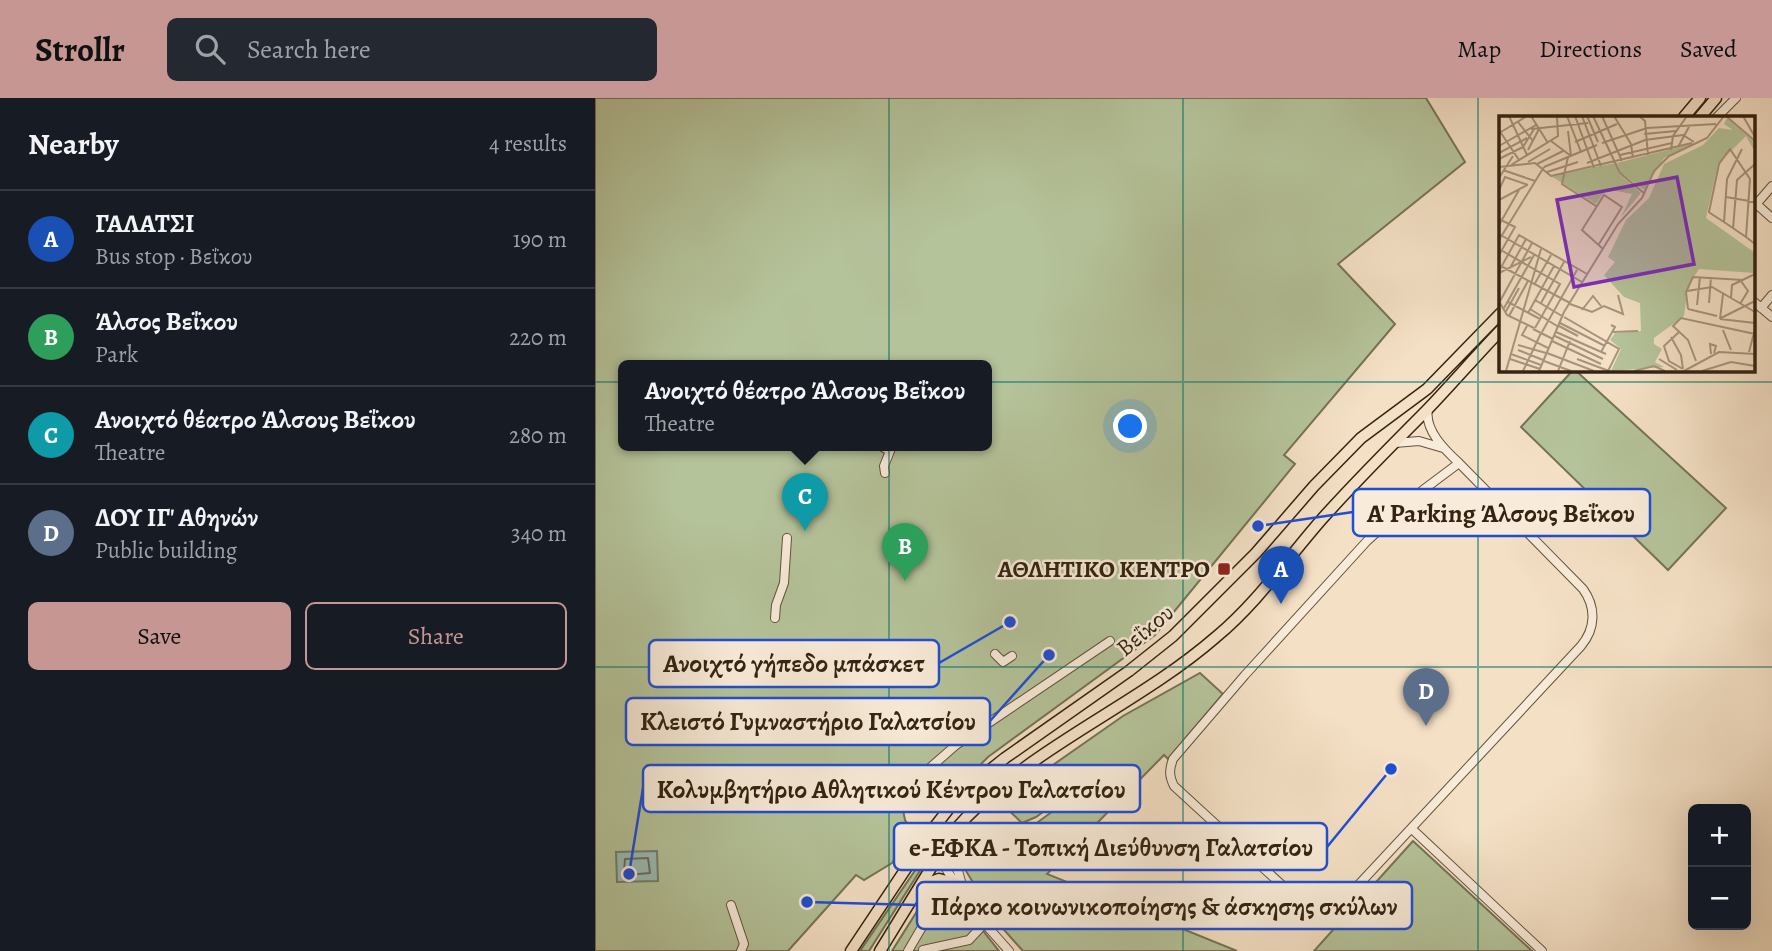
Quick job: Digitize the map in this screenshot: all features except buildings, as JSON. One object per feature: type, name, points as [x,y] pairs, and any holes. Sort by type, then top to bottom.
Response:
[{"type":"main road","points":[[1685,116],[1700,98]]},
{"type":"main road","points":[[1701,116],[1716,98]]},
{"type":"main road","name":"Βεΐκου","points":[[851,951],[929,834],[954,802],[981,777],[1129,671],[1173,636],[1256,554],[1314,486],[1361,438],[1427,389],[1499,315]]},
{"type":"main road","name":"Βεΐκου","points":[[880,951],[953,832],[991,792],[1044,752],[1171,673],[1228,628],[1323,518],[1499,333]]},
{"type":"main road","points":[[919,887],[939,879],[954,886]]},
{"type":"street","points":[[1718,116],[1736,98]]},
{"type":"street","points":[[1755,203],[1772,186]]},
{"type":"street","points":[[1755,205],[1772,218]]},
{"type":"street","points":[[1761,308],[1772,295]]},
{"type":"street","points":[[1755,303],[1772,317]]},
{"type":"street","points":[[1428,409],[1427,420],[1443,448],[1459,463],[1583,589],[1591,601],[1593,619],[1590,632],[1581,646],[1412,829],[1336,909],[1318,913],[1308,909],[1174,786],[1169,768],[1173,759],[1245,675],[1367,541],[1423,490],[1459,463]]},
{"type":"street","points":[[1395,443],[1419,441],[1443,448]]},
{"type":"street","points":[[885,473],[884,466],[890,451]]},
{"type":"street","points":[[775,618],[776,605],[784,583],[787,538]]},
{"type":"street","points":[[900,794],[956,746],[1110,641]]},
{"type":"street","points":[[996,654],[1003,662],[1012,656]]},
{"type":"street","points":[[1412,829],[1542,951]]},
{"type":"street","points":[[908,951],[961,879],[944,846],[929,834]]},
{"type":"street","points":[[923,844],[938,856],[954,886],[1009,951]]},
{"type":"street","points":[[731,905],[744,944],[741,951]]},
{"type":"street","points":[[918,934],[923,951],[969,940],[981,927]]},
{"type":"green space","points":[[595,98],[1426,98],[1465,162],[1338,264],[1395,324],[1284,455],[1295,464],[1155,635],[988,757],[937,809],[914,800],[903,810],[905,820],[912,831],[892,863],[864,880],[856,875],[788,951],[595,951]]},
{"type":"green space","points":[[1572,371],[1576,371],[1726,508],[1668,570],[1521,427]]},
{"type":"green space","points":[[1200,673],[1223,694],[1168,759],[1164,755],[1047,874],[1237,951],[1023,951],[997,922],[963,866],[964,843],[972,830],[1002,851],[1009,863],[1037,841],[1038,822],[1086,787],[1083,773],[1059,792],[1050,807],[1022,823],[1000,802],[1123,716]]},
{"type":"green space","points":[[1413,841],[1532,951],[1314,951]]},
{"type":"green space","points":[[925,856],[928,858],[869,951],[860,951]]},
{"type":"green space","points":[[939,888],[954,894],[999,951],[892,951],[931,889]]},
{"type":"water","points":[[657,851],[658,881],[617,882],[616,852]]},
{"type":"place","name":"Α' Parking Άλσους Βεΐκου","points":[[1258,526]]},
{"type":"place","name":"Ανοιχτό θέατρο Άλσους Βεΐκου","points":[[805,531]]},
{"type":"place","name":"ΑΘΛΗΤΙΚΟ ΚΕΝΤΡΟ","points":[[1224,569]]},
{"type":"place","name":"Άλσος Βεΐκου","points":[[905,581]]},
{"type":"place","name":"ΓΑΛΑΤΣΙ","points":[[1281,604]]},
{"type":"place","name":"Ανοιχτό γήπεδο μπάσκετ","points":[[1010,622]]},
{"type":"place","name":"Κλειστό Γυμναστήριο Γαλατσίου","points":[[1049,655]]},
{"type":"place","name":"ΔΟΥ ΙΓ' Αθηνών","points":[[1426,726]]},
{"type":"place","name":"e-ΕΦΚΑ - Τοπική Διεύθυνση Γαλατσίου","points":[[1391,769]]},
{"type":"place","name":"Κολυμβητήριο Αθλητικού Κέντρου Γαλατσίου","points":[[629,874]]},
{"type":"place","name":"Πάρκο κοινωνικοποίησης & άσκησης σκύλων","points":[[807,902]]}]
